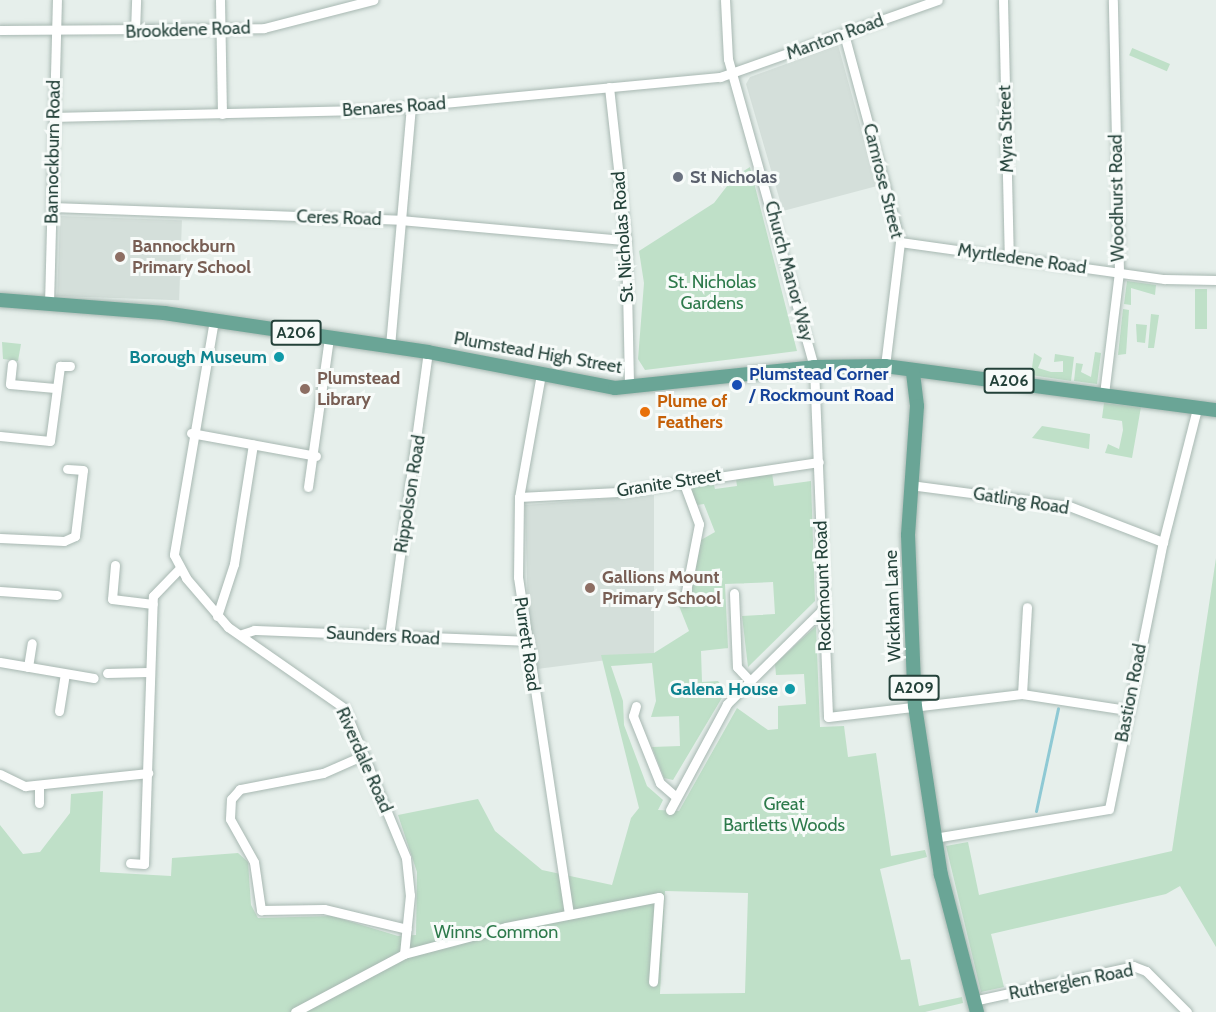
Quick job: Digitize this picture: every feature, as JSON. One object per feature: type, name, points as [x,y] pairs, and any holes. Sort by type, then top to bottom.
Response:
[{"type":"main road","name":"Plumstead High Street","points":[[0,300],[214,320],[428,352],[629,388],[814,367],[885,366],[913,373],[933,370],[1104,394]]},
{"type":"main road","name":"Wickham Lane","points":[[913,373],[917,405],[910,485],[915,706],[934,838],[975,1007]]},
{"type":"main road","name":"A206","points":[[1104,394],[1198,405],[1216,410]]},
{"type":"street","name":"Bannockburn Road","points":[[49,304],[55,117],[54,33],[57,0]]},
{"type":"street","points":[[135,32],[136,0]]},
{"type":"street","points":[[220,0],[222,114]]},
{"type":"street","name":"Brookdene Road","points":[[0,30],[54,33],[264,28],[373,0]]},
{"type":"street","name":"Church Manor Way","points":[[725,0],[724,34],[733,74],[814,367]]},
{"type":"street","name":"Manton Road","points":[[733,74],[938,0]]},
{"type":"street","name":"Myra Street","points":[[1003,0],[1009,257]]},
{"type":"street","name":"Woodhurst Road","points":[[1104,394],[1119,272],[1113,0]]},
{"type":"street","name":"Camrose Street","points":[[844,34],[900,242],[885,366]]},
{"type":"street","name":"Benares Road","points":[[55,117],[222,114],[411,106],[733,74]]},
{"type":"street","name":"St. Nicholas Road","points":[[609,87],[626,240],[629,388]]},
{"type":"street","points":[[390,346],[411,106]]},
{"type":"street","name":"Ceres Road","points":[[52,207],[400,220],[626,240]]},
{"type":"street","name":"Myrtledene Road","points":[[900,242],[1119,272],[1216,280]]},
{"type":"street","name":"Riverdale Road","points":[[214,320],[191,433],[173,549],[179,569],[217,616],[242,634],[254,650],[340,703],[406,858],[407,929],[404,954]]},
{"type":"street","points":[[308,487],[316,456],[329,338]]},
{"type":"street","name":"Rippolson Road","points":[[389,636],[428,352]]},
{"type":"street","points":[[12,364],[5,383],[55,388]]},
{"type":"street","points":[[0,436],[50,441],[55,388],[60,366],[70,366]]},
{"type":"street","name":"Rockmount Road","points":[[814,367],[828,717],[915,706]]},
{"type":"street","name":"Purrett Road","points":[[541,374],[519,497],[518,577],[569,914]]},
{"type":"street","name":"Bastion Road","points":[[934,838],[1109,809],[1127,710],[1163,542],[1198,405]]},
{"type":"street","points":[[191,433],[316,456]]},
{"type":"street","points":[[217,616],[234,564],[254,444]]},
{"type":"street","name":"Granite Street","points":[[519,497],[618,492],[819,462]]},
{"type":"street","points":[[0,538],[64,541],[75,536],[83,470],[67,469]]},
{"type":"street","points":[[683,481],[699,524],[684,602]]},
{"type":"street","name":"Gatling Road","points":[[910,485],[1069,506],[1163,542]]},
{"type":"street","points":[[115,565],[112,600],[153,604]]},
{"type":"street","points":[[130,863],[144,864],[151,813],[148,773],[148,672],[155,588],[179,569]]},
{"type":"street","points":[[0,591],[57,595]]},
{"type":"street","points":[[734,592],[737,667],[750,681]]},
{"type":"street","points":[[1022,694],[1028,606]]},
{"type":"street","points":[[670,810],[675,796],[727,704],[824,608]]},
{"type":"street","name":"Saunders Road","points":[[242,634],[254,630],[526,641]]},
{"type":"street","points":[[28,667],[32,643]]},
{"type":"street","points":[[0,662],[65,675],[94,678]]},
{"type":"street","points":[[107,673],[148,672]]},
{"type":"street","points":[[60,711],[65,675]]},
{"type":"street","points":[[915,706],[1022,694],[1127,710]]},
{"type":"street","points":[[636,706],[633,716],[660,783],[675,796]]},
{"type":"street","points":[[364,755],[323,773],[233,793],[230,819],[254,862],[261,910],[324,909],[407,929]]},
{"type":"street","points":[[0,774],[25,786],[39,786],[148,773]]},
{"type":"street","points":[[39,786],[39,802]]},
{"type":"street","points":[[295,1012],[404,954],[569,914],[659,897],[653,982]]},
{"type":"street","name":"Rutherglen Road","points":[[975,1007],[1133,966],[1146,971],[1187,1012]]},
{"type":"shaded area","points":[[838,45],[877,186],[783,211],[746,84],[750,77]]},
{"type":"shaded area","name":"Bannockburn Primary School","points":[[60,216],[182,220],[179,300],[57,296]]},
{"type":"shaded area","name":"Gallions Mount Primary School","points":[[654,495],[654,654],[537,669],[528,614],[525,505]]},
{"type":"green space","points":[[1132,48],[1170,64],[1167,71],[1129,55]]},
{"type":"green space","name":"St. Nicholas Gardens","points":[[750,167],[797,351],[645,370],[638,359],[644,283],[639,251],[714,203],[734,177]]},
{"type":"green space","points":[[1127,281],[1156,285],[1155,295],[1131,288],[1131,305],[1124,304]]},
{"type":"green space","points":[[1195,289],[1207,289],[1207,329],[1195,329]]},
{"type":"green space","points":[[1123,309],[1129,310],[1126,354],[1118,355]]},
{"type":"green space","points":[[1151,314],[1159,315],[1154,348],[1148,348]]},
{"type":"green space","points":[[1136,324],[1147,325],[1145,343],[1137,342]]},
{"type":"green space","points":[[2,342],[21,344],[18,361],[3,359]]},
{"type":"green space","points":[[1095,352],[1101,353],[1097,384],[1074,381],[1076,363],[1083,364],[1081,372],[1091,377]]},
{"type":"green space","points":[[1034,353],[1042,358],[1038,368],[1051,372],[1063,372],[1063,361],[1054,362],[1055,354],[1074,357],[1071,381],[1031,375]]},
{"type":"green space","points":[[1104,403],[1141,407],[1132,458],[1105,453],[1108,444],[1119,449],[1123,430],[1122,421],[1102,418]]},
{"type":"green space","points":[[1042,426],[1090,434],[1089,449],[1032,438]]},
{"type":"green space","points":[[772,473],[774,486],[811,481],[815,601],[748,667],[742,616],[775,614],[773,582],[725,584],[728,648],[701,651],[702,682],[718,681],[726,691],[673,780],[664,778],[652,747],[680,746],[679,716],[651,717],[656,701],[652,663],[611,666],[623,701],[624,725],[647,786],[663,800],[658,810],[679,811],[737,708],[768,730],[778,729],[778,706],[806,704],[804,674],[776,675],[775,664],[816,626],[820,727],[844,726],[848,757],[876,753],[891,856],[925,850],[927,857],[880,869],[901,960],[910,959],[919,1006],[962,997],[963,1003],[925,1012],[0,1012],[0,825],[23,854],[40,852],[70,813],[71,794],[103,791],[100,872],[171,876],[172,858],[238,853],[248,862],[251,905],[258,918],[332,916],[398,936],[416,935],[417,872],[398,815],[478,799],[495,831],[542,870],[612,885],[631,818],[639,808],[601,655],[654,653],[689,631],[679,606],[689,604],[701,540],[715,532],[704,504],[697,505],[688,488],[713,481],[715,489],[737,486],[736,479]],"holes":[[[665,891],[748,893],[745,993],[660,994]]]},
{"type":"green space","points":[[1216,558],[1216,947],[1180,886],[1166,894],[991,934],[1004,987],[981,992],[946,846],[968,842],[979,895],[1172,851]]},
{"type":"waterway","points":[[1036,811],[1058,708]]},
{"type":"place","name":"St Nicholas","points":[[678,177]]},
{"type":"place","name":"Bannockburn Primary School","points":[[120,257]]},
{"type":"place","name":"Borough Museum","points":[[279,357]]},
{"type":"place","name":"Plumstead Corner / Rockmount Road","points":[[737,385]]},
{"type":"place","name":"Plumstead Library","points":[[305,389]]},
{"type":"place","name":"Plume of Feathers","points":[[645,412]]},
{"type":"place","name":"Gallions Mount Primary School","points":[[590,588]]},
{"type":"place","name":"Galena House","points":[[790,689]]},
{"type":"park label","name":"Great Bartletts Woods","points":[[784,815]]},
{"type":"park label","name":"Winns Common","points":[[496,932]]}]
